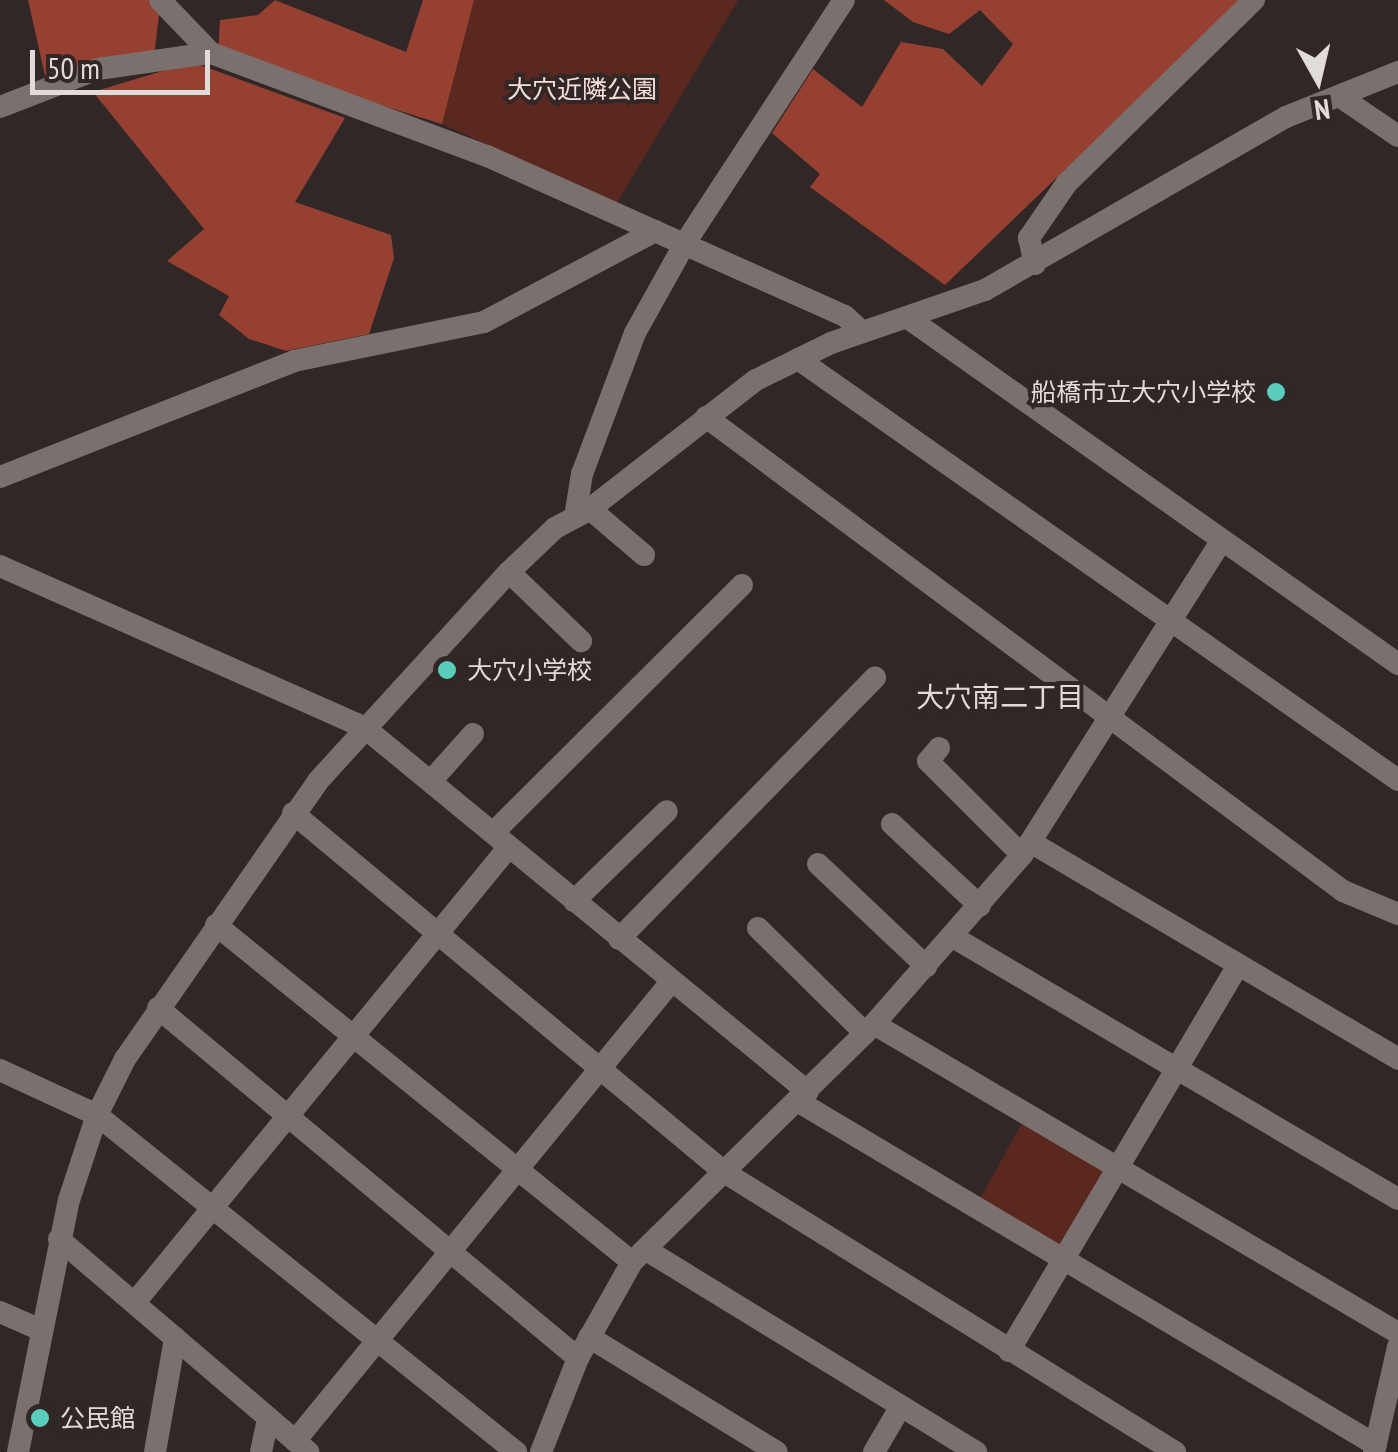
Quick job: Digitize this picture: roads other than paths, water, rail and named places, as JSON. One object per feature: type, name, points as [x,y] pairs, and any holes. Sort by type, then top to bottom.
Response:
[{"type":"street","points":[[160,0],[211,53],[487,156],[846,316],[862,332]]},
{"type":"street","points":[[583,513],[582,474],[635,334],[685,242],[844,0]]},
{"type":"street","points":[[1035,264],[1029,238],[1067,183],[1254,0]]},
{"type":"street","points":[[0,107],[98,70],[211,53]]},
{"type":"street","points":[[18,1452],[59,1239],[97,1115],[158,1008],[293,813],[510,572],[706,417],[798,359],[1035,264],[1286,118],[1398,72]]},
{"type":"street","points":[[1339,96],[1398,136]]},
{"type":"street","points":[[0,477],[294,361],[484,322],[655,232]]},
{"type":"street","points":[[908,318],[1398,664]]},
{"type":"street","points":[[798,359],[1398,780]]},
{"type":"street","points":[[706,417],[1104,717],[1343,891],[1398,914]]},
{"type":"street","points":[[583,513],[644,555]]},
{"type":"street","points":[[541,1452],[583,1348],[640,1256],[870,1028],[954,937],[1027,849],[1104,717],[1222,540]]},
{"type":"street","points":[[0,566],[366,728],[803,1097],[1062,1262],[1375,1449],[1398,1348]]},
{"type":"street","points":[[510,572],[580,641]]},
{"type":"street","points":[[136,1301],[438,933],[501,840],[742,584]]},
{"type":"street","points":[[619,939],[875,678]]},
{"type":"street","points":[[431,780],[474,734]]},
{"type":"street","points":[[939,748],[928,761],[1027,849],[1398,1059]]},
{"type":"street","points":[[574,900],[667,812]]},
{"type":"street","points":[[293,813],[724,1172],[1175,1452]]},
{"type":"street","points":[[892,824],[980,906]]},
{"type":"street","points":[[818,864],[926,966]]},
{"type":"street","points":[[216,925],[519,1170],[640,1256],[976,1452]]},
{"type":"street","points":[[758,928],[870,1028],[1398,1334]]},
{"type":"street","points":[[954,937],[1398,1199]]},
{"type":"street","points":[[1009,1351],[1237,966]]},
{"type":"street","points":[[59,1239],[301,1446],[450,1251],[671,982]]},
{"type":"street","points":[[158,1008],[450,1251],[583,1348],[777,1452]]},
{"type":"street","points":[[0,1070],[97,1115],[516,1452]]},
{"type":"street","points":[[0,1312],[42,1330]]},
{"type":"street","points":[[155,1452],[175,1338]]},
{"type":"street","points":[[874,1452],[901,1406]]},
{"type":"street","points":[[261,1452],[268,1418]]},
{"type":"place","name":"船橋市立大穴小学校","points":[[1276,392]]},
{"type":"place","name":"大穴小学校","points":[[447,670]]},
{"type":"place","name":"公民館","points":[[40,1418]]},
{"type":"district","name":"大穴南二丁目","points":[[1000,697]]},
{"type":"park label","name":"大穴近隣公園","points":[[582,89]]}]
